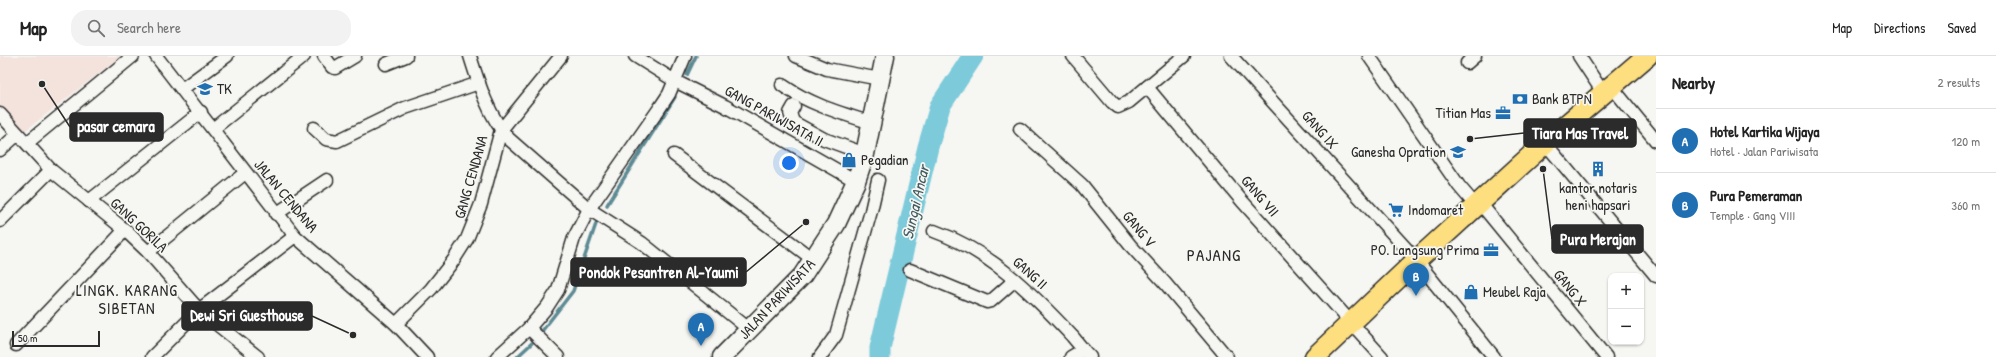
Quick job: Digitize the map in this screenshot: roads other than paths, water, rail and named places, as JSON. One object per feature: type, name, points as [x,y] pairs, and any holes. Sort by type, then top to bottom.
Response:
[{"type":"main road","points":[[1315,357],[1478,204],[1647,56]]},
{"type":"street","points":[[27,143],[133,56]]},
{"type":"street","name":"JALAN CENDANA","points":[[156,56],[201,112],[276,214],[295,236],[396,324],[427,357]]},
{"type":"street","points":[[182,89],[227,56]]},
{"type":"street","points":[[213,129],[304,56]]},
{"type":"street","points":[[324,56],[330,65],[335,68],[355,56]]},
{"type":"street","points":[[386,64],[406,56]]},
{"type":"street","points":[[470,56],[479,83],[501,130],[515,145],[589,209],[642,243],[750,330]]},
{"type":"street","points":[[501,130],[561,56]]},
{"type":"street","name":"GANG PARIWISATA II","points":[[635,56],[675,81],[725,106],[856,181]]},
{"type":"street","points":[[497,357],[530,330],[548,307],[558,290],[574,238],[589,209],[659,109],[675,81],[685,56]]},
{"type":"street","points":[[796,56],[827,69],[880,79]]},
{"type":"street","name":"JALAN PARIWISATA","points":[[722,357],[802,276],[814,260],[836,224],[856,181],[865,154],[885,56]]},
{"type":"street","points":[[1073,56],[1112,102],[1118,106],[1129,102],[1179,57]]},
{"type":"street","name":"GANG IX","points":[[1231,56],[1417,260],[1494,357]]},
{"type":"street","name":"GANG X","points":[[1369,56],[1459,186],[1478,204],[1606,357]]},
{"type":"street","points":[[1579,56],[1608,91],[1656,141]]},
{"type":"street","points":[[314,128],[326,139],[337,141],[405,108],[479,83]]},
{"type":"street","points":[[782,84],[798,97],[872,123]]},
{"type":"street","name":"GANG VII","points":[[1147,87],[1242,201],[1382,357]]},
{"type":"street","points":[[794,106],[790,113],[793,122],[824,138],[865,154]]},
{"type":"street","points":[[89,201],[201,112]]},
{"type":"street","name":"GANG GORILA","points":[[0,114],[51,170],[125,230],[148,252],[199,310],[258,357]]},
{"type":"street","name":"GANG V","points":[[1020,129],[1082,185],[1130,245],[1165,283],[1227,357]]},
{"type":"street","name":"GANG CENDANA","points":[[396,324],[431,288],[453,261],[467,239],[474,225],[481,204],[501,130]]},
{"type":"street","points":[[0,150],[18,134]]},
{"type":"street","points":[[1546,143],[1656,276]]},
{"type":"street","points":[[674,155],[814,260]]},
{"type":"street","points":[[0,221],[51,170]]},
{"type":"street","points":[[148,252],[245,173]]},
{"type":"street","points":[[276,214],[327,180]]},
{"type":"street","points":[[820,357],[836,334],[871,211],[878,180]]},
{"type":"street","points":[[16,345],[125,230]]},
{"type":"street","name":"GANG II","points":[[934,231],[954,239],[990,259],[1051,314],[1086,353]]},
{"type":"street","points":[[152,357],[199,310],[295,236]]},
{"type":"street","points":[[910,270],[987,302],[991,301],[1015,280]]},
{"type":"street","points":[[530,330],[558,357]]},
{"type":"street","points":[[1071,357],[1086,353]]},
{"type":"waterway","points":[[687,75],[696,56]]},
{"type":"waterway","name":"Sungai Ancar","points":[[880,357],[880,348],[928,147],[940,106],[973,56]]},
{"type":"waterway","points":[[607,205],[675,97]]},
{"type":"waterway","points":[[542,331],[573,291],[597,221]]},
{"type":"waterway","points":[[517,357],[532,343]]},
{"type":"place","name":"pasar cemara","points":[[42,84]]},
{"type":"place","name":"TK","points":[[205,89]]},
{"type":"place","name":"Bank BTPN","points":[[1520,99]]},
{"type":"place","name":"Titian Mas","points":[[1503,113]]},
{"type":"place","name":"Tiara Mas Travel","points":[[1470,139]]},
{"type":"place","name":"Ganesha Opration","points":[[1458,152]]},
{"type":"place","name":"Pegadian","points":[[849,160]]},
{"type":"place","name":"Pura Merajan","points":[[1543,169]]},
{"type":"place","name":"kantor notaris heni hapsari","points":[[1598,169]]},
{"type":"place","name":"Indomaret","points":[[1396,210]]},
{"type":"place","name":"Pondok Pesantren Al-Yaumi","points":[[806,222]]},
{"type":"place","name":"PO. Langsung Prima","points":[[1491,250]]},
{"type":"place","name":"Meubel Raja","points":[[1471,292]]},
{"type":"place","name":"Pura Pemeraman","points":[[1416,296]]},
{"type":"place","name":"Dewi Sri Guesthouse","points":[[353,335]]},
{"type":"place","name":"Hotel Kartika Wijaya","points":[[701,346]]},
{"type":"district","name":"PAJANG","points":[[1214,255]]},
{"type":"district","name":"LINGK. KARANG SIBETAN","points":[[127,299]]}]
